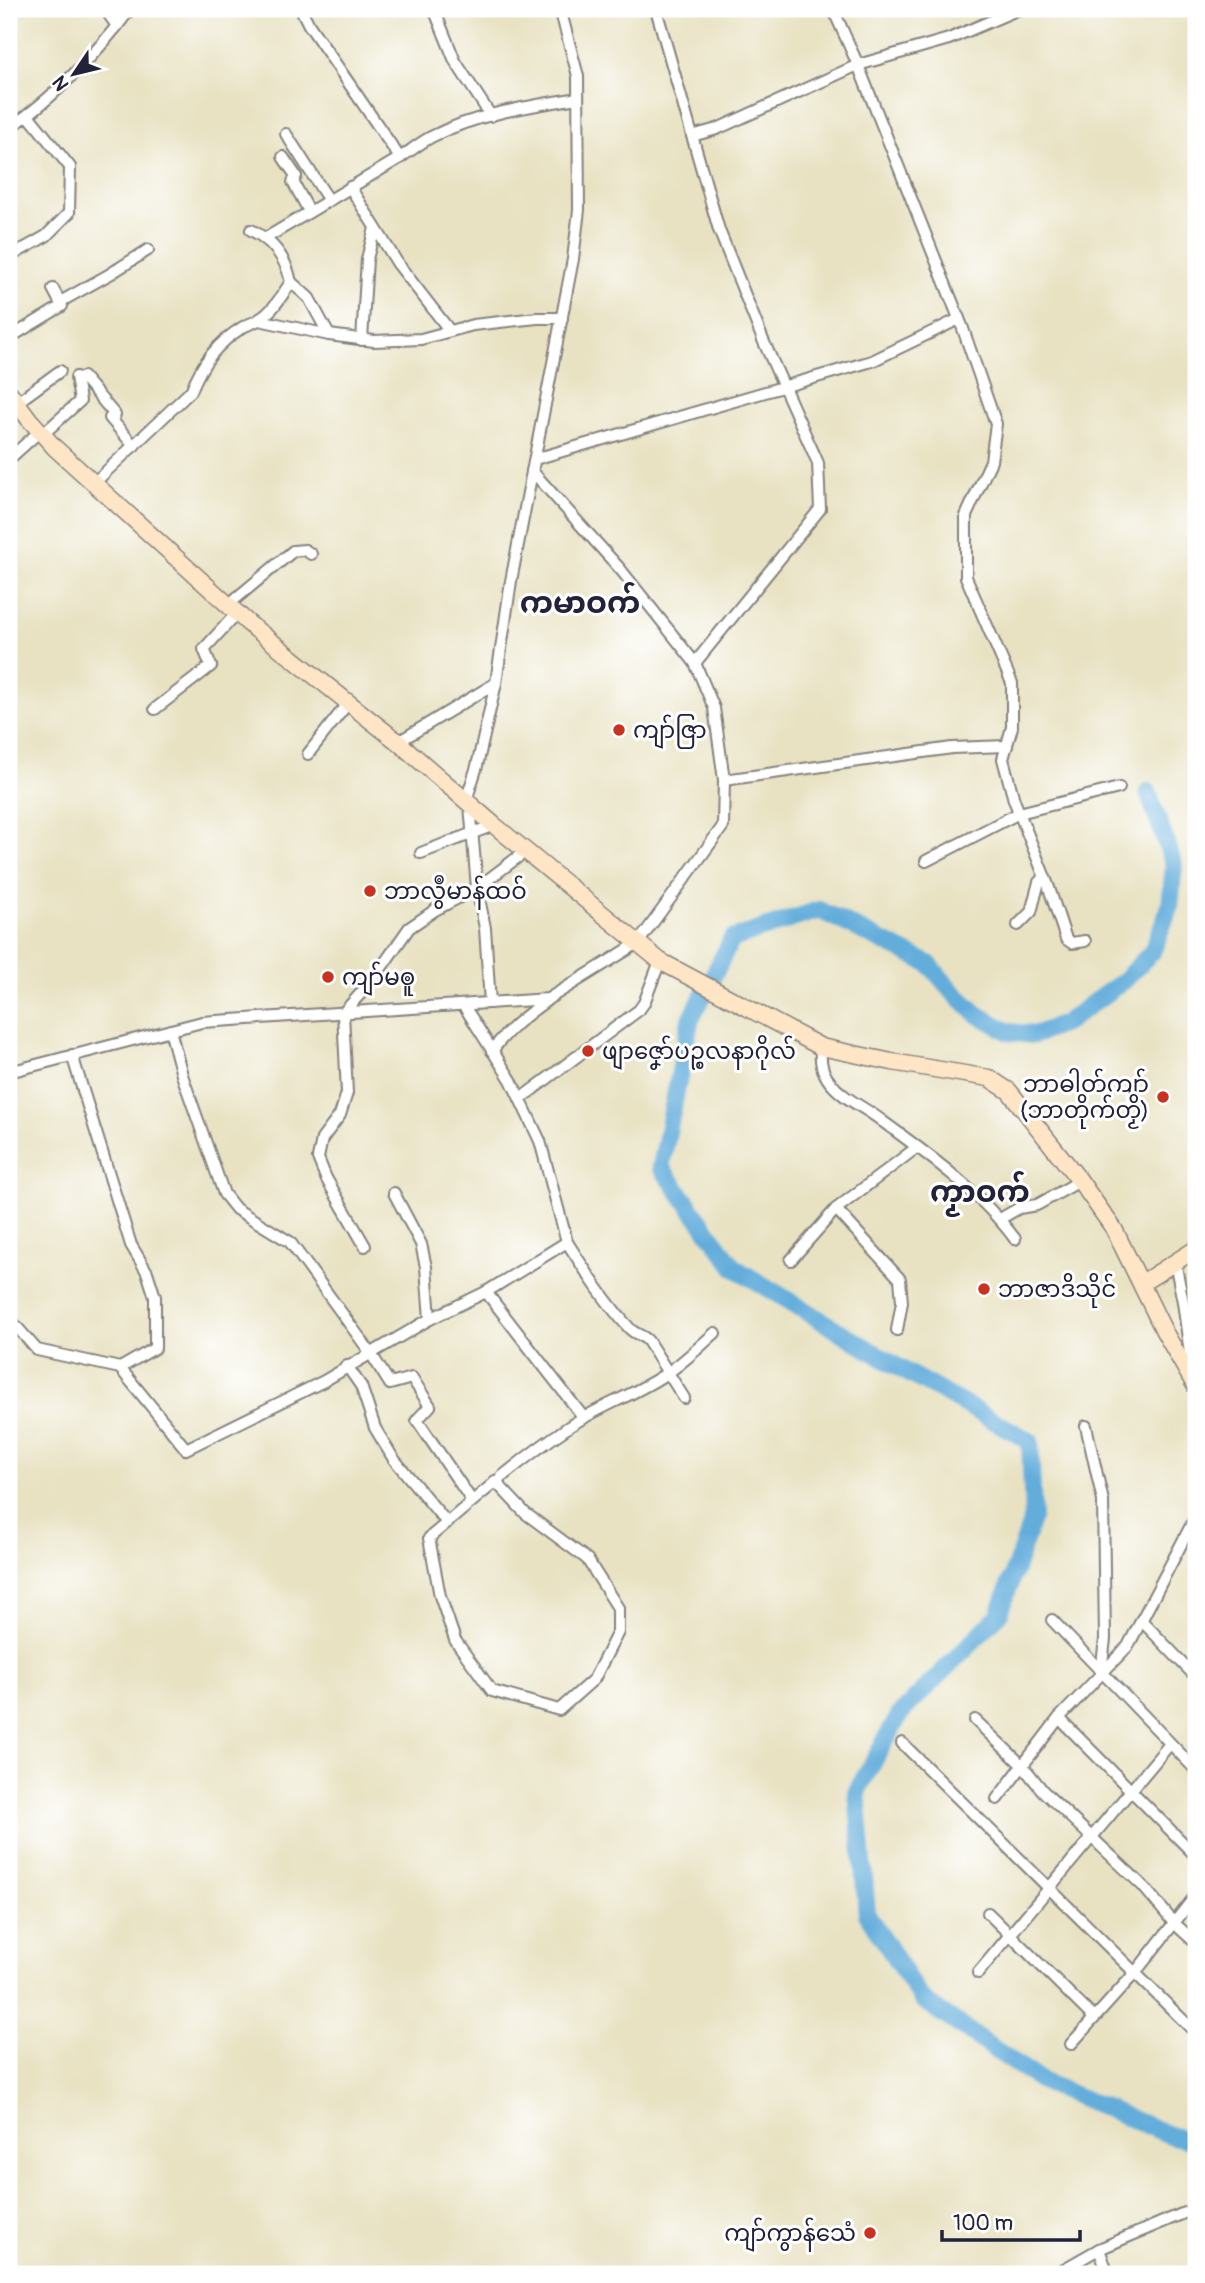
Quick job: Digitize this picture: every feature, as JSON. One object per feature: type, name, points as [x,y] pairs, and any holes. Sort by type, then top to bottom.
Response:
[{"type":"street","points":[[105,9],[117,26]]},
{"type":"street","points":[[9,128],[28,115],[85,61],[130,9]]},
{"type":"street","points":[[301,9],[309,25],[400,158]]},
{"type":"street","points":[[434,9],[455,61],[491,116]]},
{"type":"street","points":[[490,1003],[485,928],[477,888],[468,803],[496,683],[511,581],[573,259],[579,211],[578,76],[560,9]]},
{"type":"street","points":[[656,9],[719,230],[783,387],[818,463],[820,509],[695,663]]},
{"type":"street","points":[[833,9],[959,319],[996,424],[991,461],[966,516],[966,577],[1012,683],[1012,726],[1003,759],[1019,813],[1066,939],[1072,943],[1086,941]]},
{"type":"street","points":[[692,136],[717,129],[858,65],[949,39],[1019,9]]},
{"type":"street","points":[[266,237],[432,137],[491,116],[579,98]]},
{"type":"street","points":[[9,257],[46,236],[69,213],[70,167],[28,115]]},
{"type":"street","points":[[286,134],[328,199]]},
{"type":"street","points":[[283,157],[296,176],[293,182],[309,211]]},
{"type":"street","points":[[350,187],[398,264],[450,331]]},
{"type":"street","points":[[362,340],[367,259],[375,228]]},
{"type":"street","points":[[251,230],[266,237],[285,262],[291,282],[309,298],[329,335]]},
{"type":"street","points":[[60,302],[148,250]]},
{"type":"street","points":[[94,482],[191,391],[198,373],[215,348],[244,326],[259,320],[272,308],[291,282]]},
{"type":"street","points":[[9,338],[62,306],[53,289]]},
{"type":"street","points":[[259,320],[362,340],[421,339],[473,325],[562,318]]},
{"type":"street","points":[[533,465],[872,361],[959,319]]},
{"type":"street","points":[[60,371],[12,398],[41,433],[232,609],[398,742],[494,825],[660,961],[821,1047],[989,1078],[1009,1091],[1114,1229],[1164,1331],[1195,1385]]},
{"type":"street","points":[[9,459],[80,401],[80,377],[115,415],[110,418],[134,446]]},
{"type":"street","points":[[492,1051],[503,1035],[548,999],[638,943],[723,826],[723,780],[714,708],[695,663],[533,465]]},
{"type":"street","points":[[156,709],[211,666],[204,649],[232,609],[293,551],[305,550],[310,554]]},
{"type":"street","points":[[398,742],[496,683]]},
{"type":"street","points":[[308,754],[348,703]]},
{"type":"street","points":[[723,780],[952,748],[1007,746]]},
{"type":"street","points":[[926,861],[1019,813],[1119,788]]},
{"type":"street","points":[[421,853],[494,825]]},
{"type":"street","points":[[365,1246],[326,1178],[318,1158],[322,1139],[340,1115],[347,1093],[343,1013],[372,981],[409,928],[435,910],[477,888],[526,850]]},
{"type":"street","points":[[1018,925],[1031,912],[1039,882],[1045,878]]},
{"type":"street","points":[[520,1099],[639,1010],[660,961]]},
{"type":"street","points":[[9,1072],[202,1022],[548,999]]},
{"type":"street","points":[[464,1006],[520,1099],[540,1141],[567,1242],[599,1290],[634,1333],[644,1336],[648,1341],[684,1398]]},
{"type":"street","points":[[170,1030],[182,1076],[223,1194],[236,1209],[290,1242],[390,1384],[412,1378],[430,1406],[417,1420],[472,1501]]},
{"type":"street","points":[[821,1047],[820,1061],[824,1073],[838,1091],[870,1111],[979,1198],[1000,1219],[1015,1240]]},
{"type":"street","points":[[72,1055],[131,1245],[147,1272],[155,1297],[155,1348],[120,1368]]},
{"type":"street","points":[[791,1260],[836,1209],[916,1148]]},
{"type":"street","points":[[1000,1219],[1011,1211],[1037,1205],[1080,1181]]},
{"type":"street","points":[[394,1193],[421,1244],[426,1267],[430,1319]]},
{"type":"street","points":[[836,1209],[900,1279],[902,1301],[897,1330]]},
{"type":"street","points":[[9,1318],[37,1350],[120,1368],[186,1449],[324,1381],[430,1319],[486,1292],[567,1242]]},
{"type":"street","points":[[1142,1283],[1196,1249]]},
{"type":"street","points":[[1175,1262],[1195,1385]]},
{"type":"street","points":[[486,1292],[584,1418]]},
{"type":"street","points":[[495,1481],[525,1513],[587,1559],[618,1608],[618,1632],[594,1679],[559,1710],[492,1691],[455,1640],[440,1597],[429,1538],[495,1481],[534,1450],[584,1418],[669,1372],[715,1333]]},
{"type":"street","points":[[347,1366],[361,1386],[375,1428],[393,1458],[443,1518]]},
{"type":"street","points":[[1086,1426],[1103,1501],[1105,1639],[1101,1672]]},
{"type":"street","points":[[997,1799],[1059,1717],[1128,1646],[1196,1517]]},
{"type":"street","points":[[1052,1620],[1169,1745],[1196,1770]]},
{"type":"street","points":[[1141,1620],[1196,1677]]},
{"type":"street","points":[[1059,1717],[1196,1856]]},
{"type":"street","points":[[975,1720],[1143,1886],[1174,1923],[1196,1943]]},
{"type":"street","points":[[902,1743],[1196,2033]]},
{"type":"street","points":[[978,1973],[1169,1745]]},
{"type":"street","points":[[1071,2044],[1135,1973],[1196,1895]]},
{"type":"street","points":[[988,1913],[1094,2018]]},
{"type":"street","points":[[1055,2274],[1099,2249],[1196,2208]]},
{"type":"street","points":[[1099,2249],[1108,2274]]},
{"type":"waterway","points":[[1148,792],[1174,865],[1170,906],[1152,952],[1123,981],[1064,1024],[1034,1035],[1009,1032],[977,1014],[951,990],[929,964],[819,910],[732,939],[690,1021],[661,1167],[735,1268],[906,1372],[1030,1441],[1033,1517],[999,1615],[900,1714],[857,1791],[867,1914],[921,1999],[1041,2081],[1172,2136],[1196,2141]]},
{"type":"place","name":"ကျာ်ဇြာ","points":[[619,730]]},
{"type":"place","name":"ဘာလွဳမာန်ထဝ်","points":[[370,891]]},
{"type":"place","name":"ကျာ်မၜူ","points":[[328,977]]},
{"type":"place","name":"ဖျာဇၞော်ပဉ္စလနာဂိုလ်","points":[[588,1051]]},
{"type":"place","name":"ဘာဓါတ်ကျာ် (ဘာတိုက်တၟိ)","points":[[1163,1097]]},
{"type":"place","name":"ဘာဇာဒိသိုင်","points":[[984,1289]]},
{"type":"place","name":"ကျာ်ကွာန်သေံ","points":[[870,2233]]},
{"type":"district","name":"ကမာဝက်","points":[[580,603]]},
{"type":"district","name":"ကၟာဝက်","points":[[980,1192]]}]
